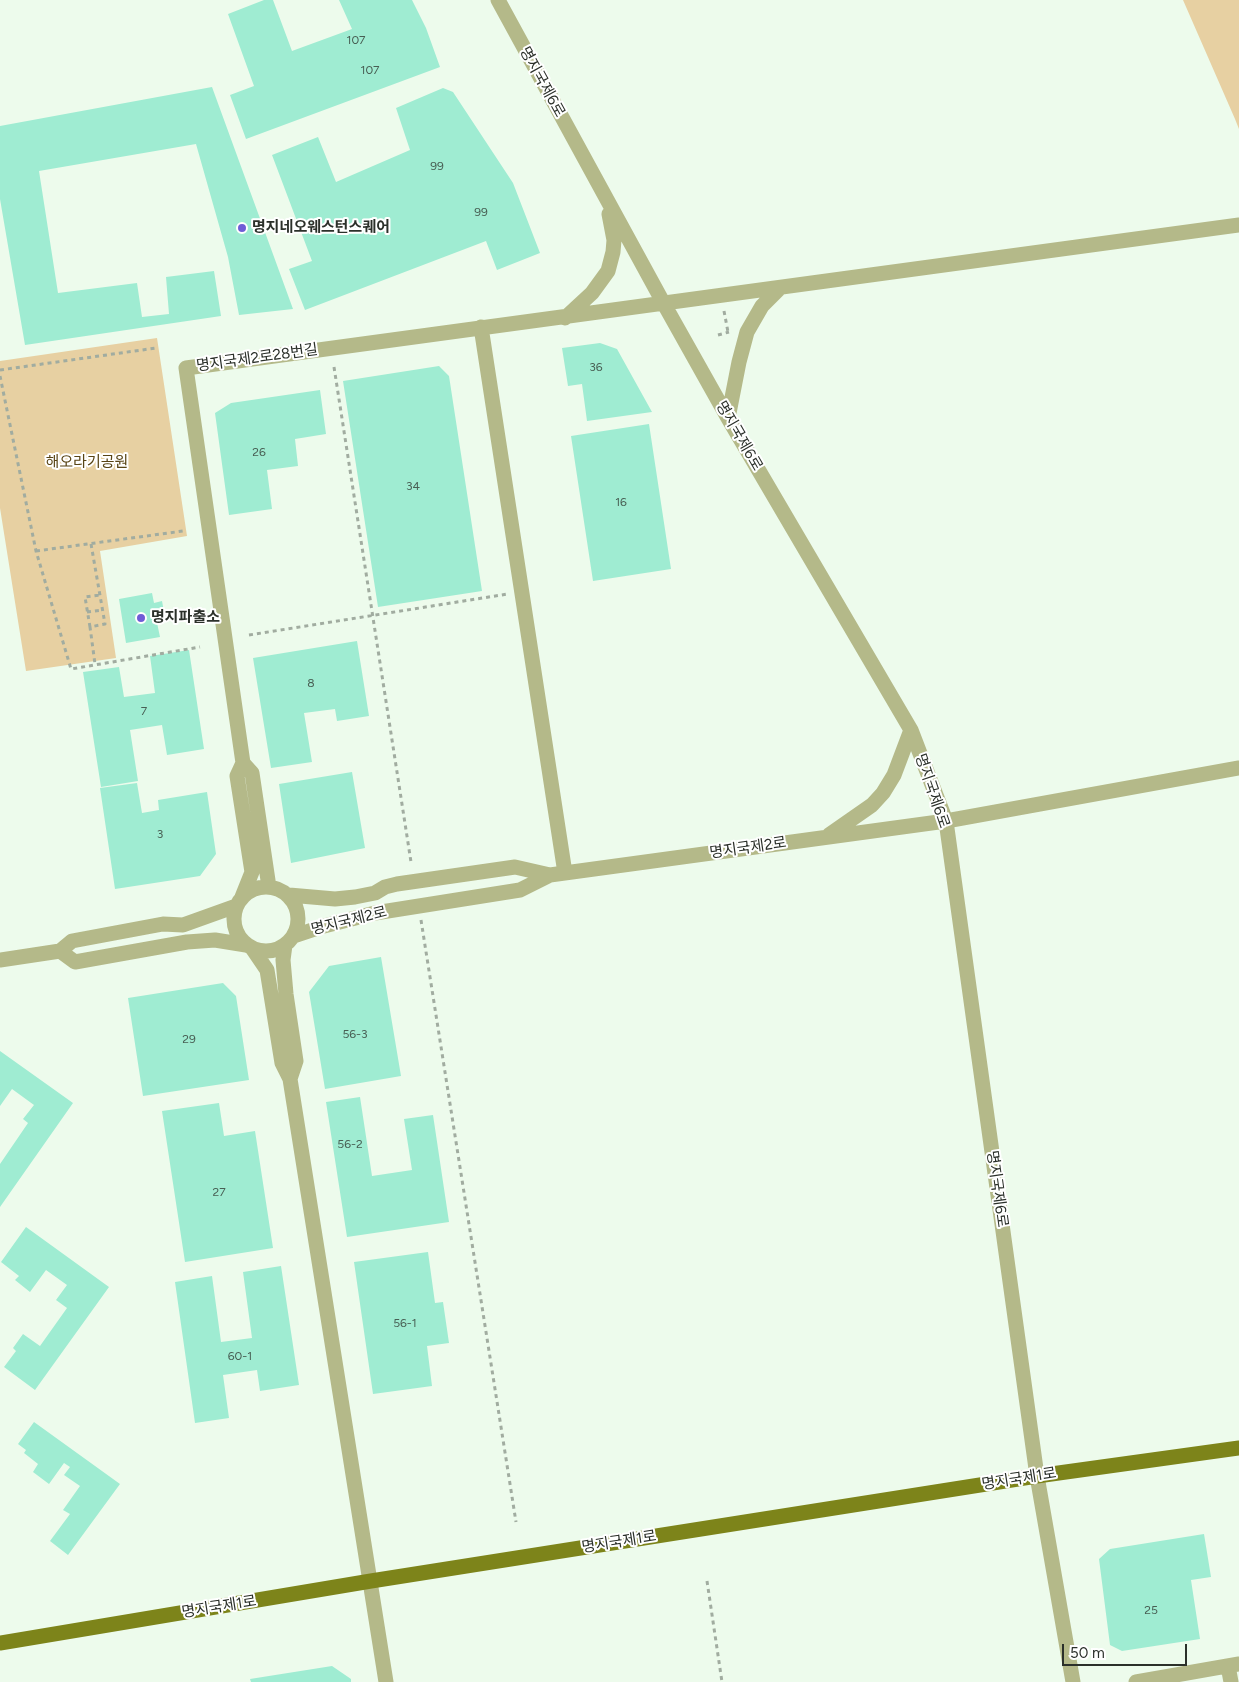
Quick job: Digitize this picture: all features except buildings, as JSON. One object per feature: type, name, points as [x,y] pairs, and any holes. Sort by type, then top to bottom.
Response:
[{"type":"main road","name":"명지국제1로","points":[[0,1643],[371,1581],[1037,1476],[1239,1448]]},
{"type":"street","name":"명지국제6로","points":[[498,0],[728,418],[911,730],[946,821],[1037,1476],[1073,1682]]},
{"type":"street","points":[[564,318],[592,294],[600,284],[611,262],[614,240],[613,230],[601,189]]},
{"type":"street","name":"명지국제2로28번길","points":[[239,902],[252,872],[238,776],[243,763],[186,368],[1239,225]]},
{"type":"street","points":[[728,418],[747,332],[762,306],[780,288]]},
{"type":"street","points":[[481,327],[565,873]]},
{"type":"street","points":[[825,838],[872,805],[883,793],[894,775],[911,730]]},
{"type":"street","name":"명지국제2로28번길","points":[[243,763],[252,773],[269,887]]},
{"type":"street","name":"명지국제2로","points":[[290,941],[324,926],[375,913],[520,890],[550,875],[946,821],[1239,768]]},
{"type":"street","name":"명지국제2로","points":[[289,895],[335,899],[355,897],[374,893],[385,887],[397,884],[515,867],[550,875]]},
{"type":"street","points":[[0,960],[60,951],[72,941],[163,924],[183,924],[239,902],[250,891],[260,887],[280,890],[289,895],[299,915],[298,926],[283,960],[296,1061],[290,1079]]},
{"type":"street","points":[[239,902],[234,917],[235,927],[239,937],[249,946],[267,970],[282,1063],[290,1079],[386,1682]]},
{"type":"street","points":[[60,951],[75,962],[187,942],[216,940],[249,946],[266,952],[277,950],[290,941]]},
{"type":"street","points":[[1136,1682],[1234,1665],[1231,1682]]},
{"type":"path","points":[[724,311],[728,332]]},
{"type":"path","points":[[718,335],[733,331]]},
{"type":"path","points":[[0,370],[156,348]]},
{"type":"path","points":[[334,367],[411,862]]},
{"type":"path","points":[[0,376],[36,551],[71,669],[200,647]]},
{"type":"path","points":[[36,551],[182,531]]},
{"type":"path","points":[[90,544],[105,624],[90,627]]},
{"type":"path","points":[[249,635],[508,594]]},
{"type":"path","points":[[95,664],[85,597],[100,595]]},
{"type":"path","points":[[87,612],[103,610]]},
{"type":"path","points":[[421,919],[516,1522]]},
{"type":"path","points":[[707,1581],[722,1682]]},
{"type":"green space","points":[[1183,0],[1239,0],[1239,129],[1235,119]]},
{"type":"green space","name":"해오라기공원","points":[[157,338],[187,536],[100,551],[116,658],[26,671],[0,508],[0,361]]},
{"type":"place","name":"명지네오웨스턴스퀘어","points":[[242,228]]},
{"type":"place","name":"명지파출소","points":[[141,618]]}]
